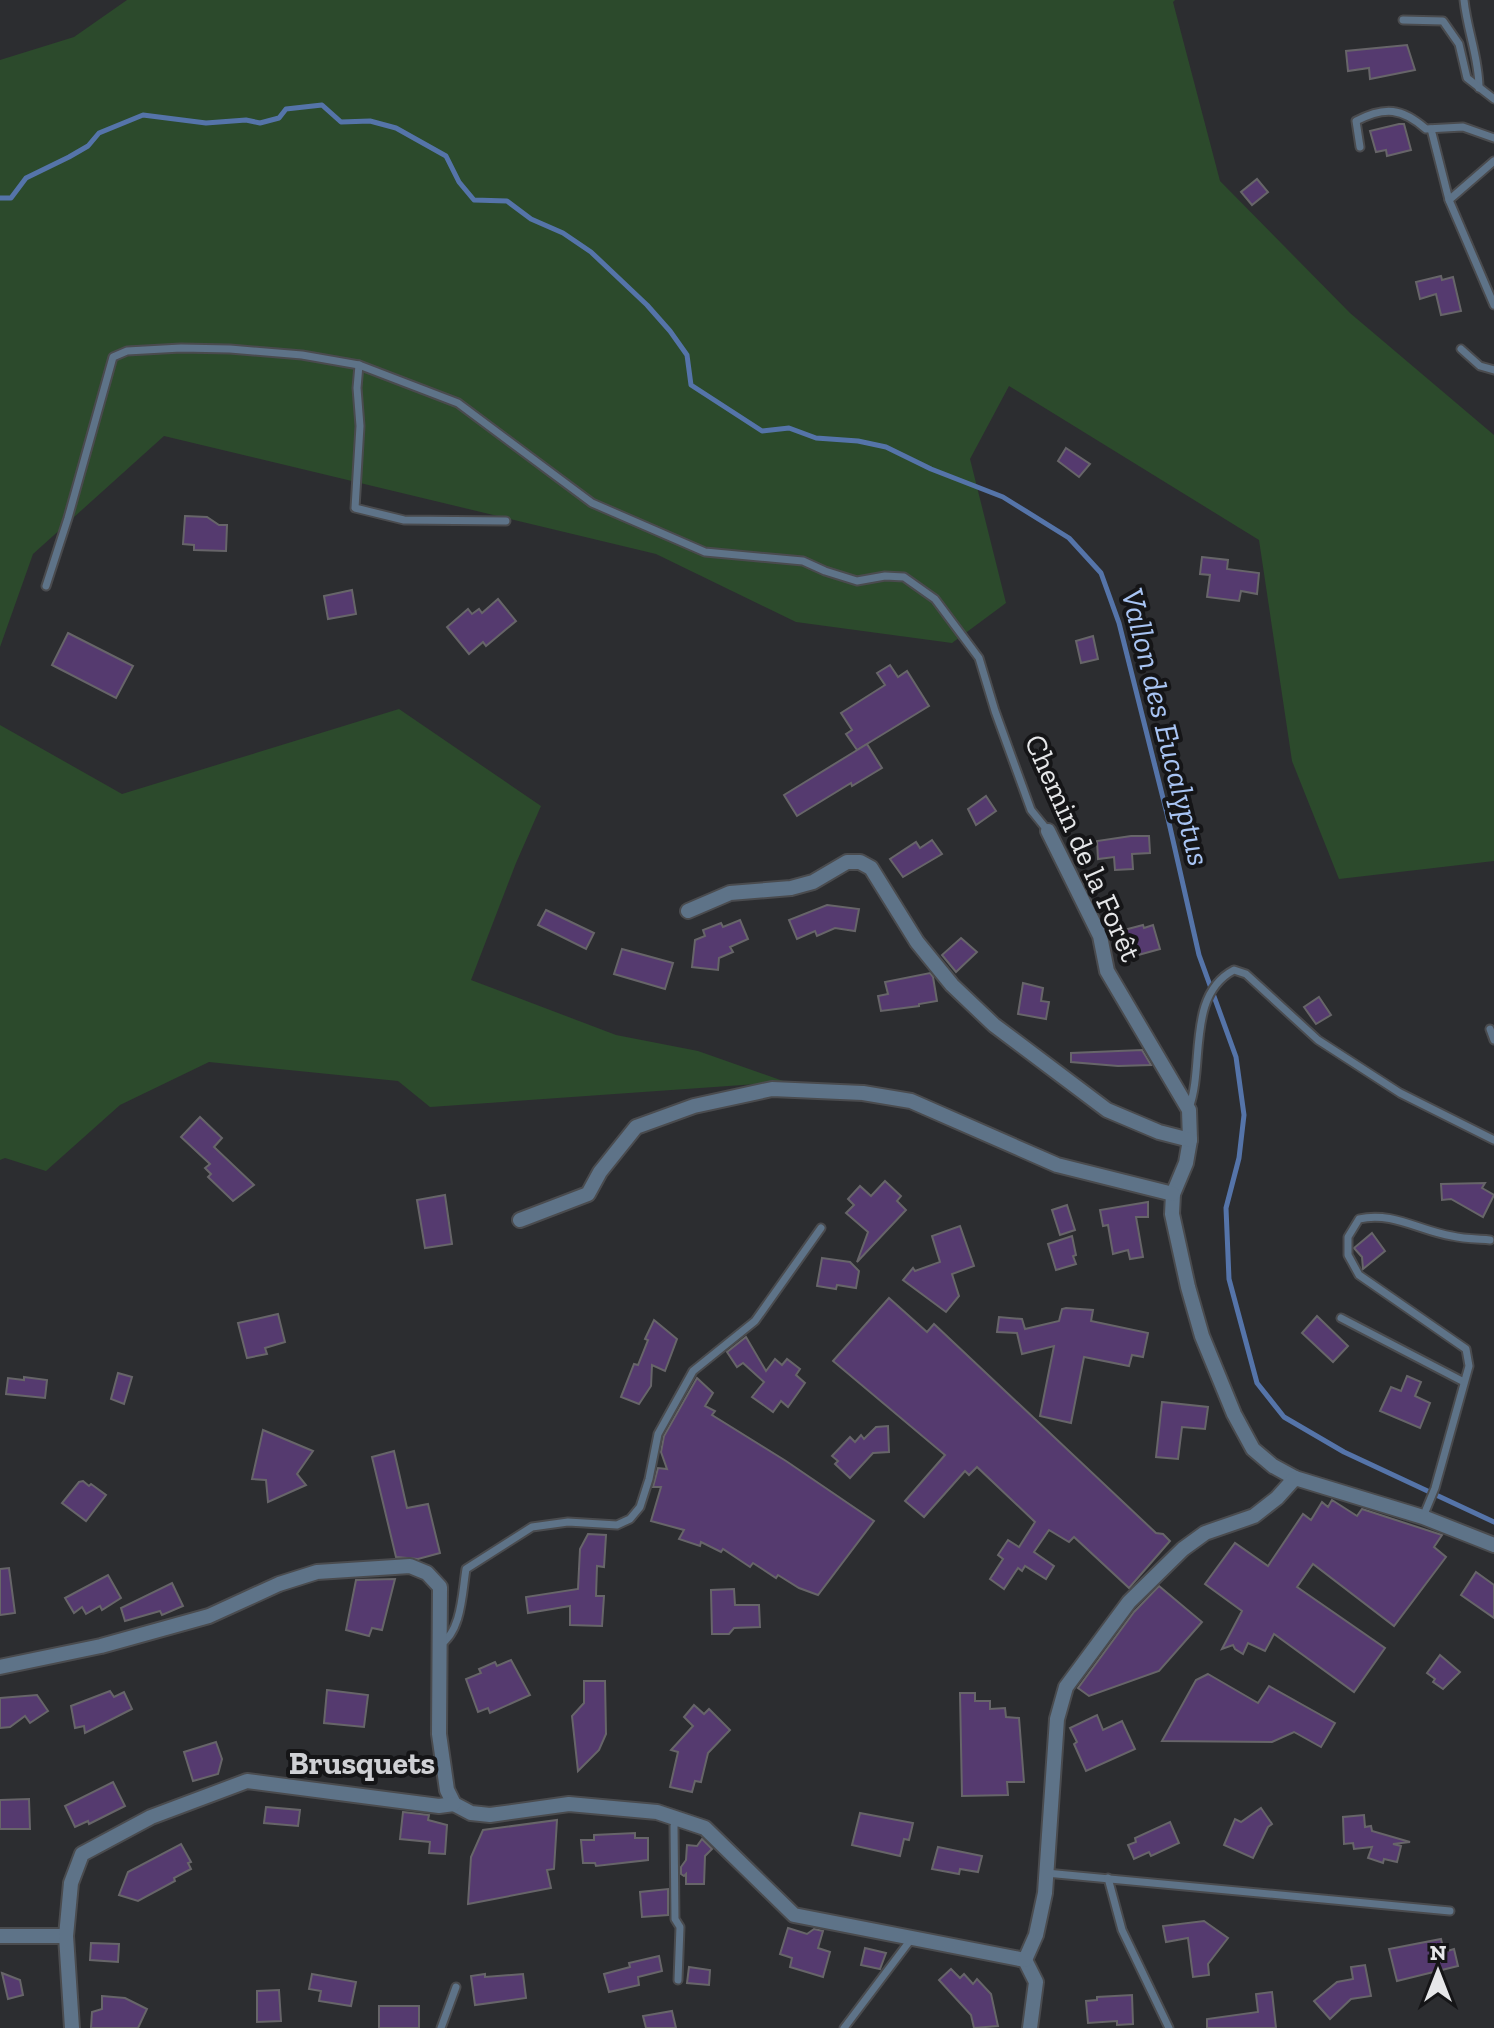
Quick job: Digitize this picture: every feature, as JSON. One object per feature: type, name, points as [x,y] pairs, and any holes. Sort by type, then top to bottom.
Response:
[{"type":"street","name":"Chemin de la Forêt","points":[[1048,831],[1100,936],[1107,971],[1189,1110],[1190,1140],[1186,1163],[1173,1194],[1172,1214],[1202,1336],[1234,1414],[1253,1449],[1273,1466],[1295,1478],[1423,1517],[1494,1545]]},
{"type":"street","points":[[688,911],[730,893],[791,888],[813,882],[847,862],[860,862],[871,868],[917,942],[952,985],[994,1025],[1107,1110],[1159,1132],[1190,1140]]},
{"type":"street","points":[[520,1220],[588,1194],[600,1172],[636,1127],[694,1106],[772,1089],[863,1093],[911,1101],[1057,1165],[1173,1194]]},
{"type":"street","points":[[1025,1960],[1036,1935],[1046,1873],[1057,1719],[1066,1687],[1129,1602],[1183,1549],[1205,1533],[1254,1516],[1277,1498],[1295,1478]]},
{"type":"street","points":[[0,1667],[74,1652],[209,1616],[279,1584],[317,1572],[410,1566],[427,1573],[440,1587],[439,1734],[447,1790],[454,1804]]},
{"type":"street","points":[[72,2028],[66,1936],[71,1883],[82,1854],[151,1817],[247,1781],[439,1806],[454,1804],[471,1813],[490,1815],[569,1804],[657,1812],[705,1828],[794,1915],[1025,1960]]},
{"type":"street","points":[[0,1936],[66,1936]]},
{"type":"street","points":[[1025,1960],[1036,1982],[1030,2028]]},
{"type":"lane","points":[[1464,0],[1467,27],[1479,67],[1479,88]]},
{"type":"lane","points":[[1403,20],[1443,21],[1459,44],[1467,78],[1494,99]]},
{"type":"lane","points":[[1360,147],[1356,121],[1376,111],[1408,113],[1426,129],[1463,127],[1494,138]]},
{"type":"lane","points":[[1431,129],[1449,200],[1494,305]]},
{"type":"lane","points":[[1449,200],[1494,161]]},
{"type":"lane","name":"Chemin de la Forêt","points":[[46,586],[113,357],[127,351],[230,349],[302,355],[359,365],[458,403],[592,503],[705,552],[803,561],[857,581],[885,576],[904,577],[935,599],[979,658],[1031,810],[1048,831]]},
{"type":"lane","points":[[1461,349],[1480,366],[1494,370]]},
{"type":"lane","points":[[359,365],[360,426],[355,508],[404,520],[506,521]]},
{"type":"lane","points":[[1189,1110],[1194,1097],[1207,1000],[1221,976],[1234,970],[1246,974],[1318,1040],[1400,1093],[1494,1140]]},
{"type":"lane","points":[[1490,1029],[1494,1040]]},
{"type":"lane","points":[[1423,1517],[1435,1488],[1469,1366],[1466,1349],[1359,1275],[1348,1255],[1348,1237],[1359,1219],[1372,1216],[1388,1217],[1451,1236],[1490,1240]]},
{"type":"lane","points":[[438,1646],[450,1639],[456,1624],[466,1569],[532,1527],[568,1522],[617,1525],[630,1519],[640,1507],[658,1434],[693,1371],[755,1321],[821,1228]]},
{"type":"lane","points":[[1341,1318],[1464,1382]]},
{"type":"lane","points":[[677,1819],[674,1826],[675,1919],[680,1927],[678,1980]]},
{"type":"lane","points":[[1046,1873],[1450,1911]]},
{"type":"lane","points":[[1108,1878],[1122,1930],[1169,2028]]},
{"type":"lane","points":[[844,2028],[912,1938]]},
{"type":"lane","points":[[441,2028],[456,1987]]},
{"type":"green space","points":[[127,0],[1175,0],[1173,2],[1220,181],[1350,313],[1494,435],[1494,861],[1339,879],[1292,761],[1259,540],[1009,386],[970,459],[1006,603],[952,643],[796,622],[656,554],[164,436],[33,554],[0,647],[0,60],[74,37]]},
{"type":"green space","points":[[399,709],[541,806],[471,980],[616,1035],[698,1051],[786,1082],[430,1107],[398,1081],[209,1062],[120,1105],[46,1171],[5,1158],[0,1160],[0,725],[122,794]]},
{"type":"building","points":[[1407,45],[1415,70],[1370,79],[1369,68],[1348,71],[1346,51]]},
{"type":"building","points":[[1404,124],[1411,150],[1387,156],[1386,150],[1376,152],[1370,131]]},
{"type":"building","points":[[1257,179],[1268,192],[1252,205],[1241,192]]},
{"type":"building","points":[[1441,276],[1442,280],[1453,277],[1461,311],[1441,315],[1436,294],[1420,299],[1416,282]]},
{"type":"building","points":[[1066,448],[1090,464],[1079,477],[1058,461]]},
{"type":"building","points":[[185,516],[207,517],[219,525],[227,525],[226,551],[194,550],[194,545],[183,544]]},
{"type":"building","points":[[1202,557],[1228,560],[1227,569],[1259,573],[1257,594],[1241,591],[1239,601],[1207,597],[1210,575],[1200,574]]},
{"type":"building","points":[[352,590],[356,614],[328,619],[324,596]]},
{"type":"building","points":[[498,599],[516,621],[486,646],[483,642],[469,654],[447,627],[468,609],[472,614],[479,609],[482,613]]},
{"type":"building","points":[[68,633],[133,666],[116,698],[52,665]]},
{"type":"building","points":[[1093,636],[1098,659],[1081,663],[1076,641]]},
{"type":"building","points":[[890,665],[898,677],[907,671],[929,706],[857,750],[846,734],[852,730],[841,713],[885,685],[877,673]]},
{"type":"building","points":[[867,744],[882,768],[797,816],[784,795]]},
{"type":"building","points":[[986,796],[996,811],[976,825],[968,809]]},
{"type":"building","points":[[1149,836],[1150,853],[1132,854],[1133,869],[1115,870],[1114,857],[1098,859],[1097,841]]},
{"type":"building","points":[[932,840],[942,854],[903,877],[890,859],[916,842],[920,848]]},
{"type":"building","points":[[827,905],[859,909],[855,931],[835,928],[817,936],[815,931],[797,939],[789,920]]},
{"type":"building","points":[[546,910],[594,933],[586,949],[538,925]]},
{"type":"building","points":[[740,920],[748,939],[730,947],[733,952],[719,958],[718,970],[692,967],[695,940],[705,936],[703,930]]},
{"type":"building","points":[[1143,925],[1144,928],[1153,925],[1160,949],[1131,957],[1124,930]]},
{"type":"building","points":[[961,938],[977,952],[956,972],[942,955]]},
{"type":"building","points":[[622,949],[673,963],[665,989],[614,974]]},
{"type":"building","points":[[930,973],[937,1001],[881,1011],[878,996],[888,994],[885,982]]},
{"type":"building","points":[[1023,983],[1043,988],[1041,1001],[1049,1002],[1046,1019],[1018,1014]]},
{"type":"building","points":[[1319,997],[1331,1015],[1316,1024],[1304,1007]]},
{"type":"building","points":[[1142,1050],[1151,1065],[1071,1062],[1071,1053]]},
{"type":"building","points":[[200,1117],[222,1138],[214,1147],[254,1185],[233,1201],[208,1177],[211,1174],[205,1168],[210,1164],[181,1137]]},
{"type":"building","points":[[885,1181],[901,1196],[897,1201],[906,1210],[857,1262],[868,1232],[846,1213],[854,1205],[848,1199],[860,1186],[871,1196]]},
{"type":"building","points":[[1485,1183],[1482,1188],[1494,1195],[1483,1217],[1451,1199],[1442,1200],[1441,1184]]},
{"type":"building","points":[[445,1195],[452,1244],[425,1248],[417,1200]]},
{"type":"building","points":[[1148,1202],[1148,1217],[1136,1217],[1143,1257],[1130,1259],[1128,1250],[1113,1254],[1108,1225],[1103,1226],[1100,1210]]},
{"type":"building","points":[[1067,1205],[1075,1230],[1060,1235],[1052,1210]]},
{"type":"building","points":[[960,1226],[974,1266],[952,1274],[959,1296],[946,1312],[903,1280],[913,1268],[915,1271],[940,1262],[932,1236]]},
{"type":"building","points":[[1372,1233],[1385,1251],[1363,1269],[1362,1257],[1354,1248]]},
{"type":"building","points":[[1072,1236],[1076,1264],[1056,1270],[1048,1244]]},
{"type":"building","points":[[822,1258],[850,1262],[859,1271],[856,1288],[817,1286]]},
{"type":"building","points":[[889,1298],[927,1332],[934,1324],[1156,1533],[1163,1534],[1170,1541],[1129,1588],[1074,1537],[1069,1542],[1049,1530],[1034,1552],[1054,1566],[1046,1579],[1025,1566],[1022,1571],[1018,1568],[1004,1589],[990,1579],[1003,1559],[998,1555],[1008,1540],[1019,1547],[1035,1522],[977,1467],[969,1475],[965,1471],[924,1517],[905,1501],[945,1455],[833,1361]]},
{"type":"building","points":[[1062,1309],[1093,1310],[1091,1321],[1148,1333],[1143,1357],[1132,1355],[1129,1366],[1084,1357],[1071,1423],[1040,1416],[1054,1346],[1022,1354],[1017,1333],[997,1332],[999,1317],[1022,1319],[1025,1329],[1059,1321]]},
{"type":"building","points":[[278,1314],[285,1342],[265,1348],[267,1354],[247,1358],[238,1323]]},
{"type":"building","points":[[1317,1316],[1348,1346],[1333,1362],[1302,1333]]},
{"type":"building","points":[[654,1320],[677,1339],[665,1371],[652,1365],[651,1386],[639,1404],[621,1397],[634,1364],[638,1365]]},
{"type":"building","points":[[746,1337],[766,1371],[775,1359],[782,1365],[787,1359],[800,1369],[796,1375],[805,1383],[788,1407],[781,1401],[773,1412],[752,1397],[764,1382],[743,1363],[737,1367],[727,1352]]},
{"type":"building","points":[[118,1373],[132,1377],[124,1404],[111,1399]]},
{"type":"building","points":[[1407,1376],[1421,1382],[1415,1396],[1430,1403],[1420,1428],[1380,1411],[1391,1387],[1401,1391]]},
{"type":"building","points":[[24,1377],[47,1380],[45,1398],[6,1394],[8,1378],[24,1380]]},
{"type":"building","points":[[697,1378],[713,1393],[705,1406],[715,1411],[712,1415],[874,1521],[818,1595],[778,1575],[776,1578],[753,1563],[750,1567],[723,1549],[721,1552],[701,1542],[700,1546],[679,1539],[684,1530],[651,1521],[661,1487],[653,1487],[658,1468],[667,1469],[661,1452],[664,1436]]},
{"type":"building","points":[[1162,1402],[1208,1407],[1205,1429],[1182,1427],[1178,1459],[1156,1457]]},
{"type":"building","points":[[888,1426],[889,1452],[873,1453],[850,1478],[835,1464],[838,1461],[832,1456],[850,1437],[855,1442],[861,1435],[864,1439],[876,1427]]},
{"type":"building","points":[[263,1430],[313,1451],[297,1474],[306,1485],[268,1502],[266,1480],[252,1479]]},
{"type":"building","points":[[394,1451],[407,1508],[428,1504],[440,1553],[418,1559],[396,1557],[372,1457]]},
{"type":"building","points":[[83,1481],[106,1495],[86,1521],[62,1503]]},
{"type":"building","points":[[1332,1500],[1357,1516],[1362,1509],[1442,1535],[1434,1547],[1446,1557],[1394,1626],[1313,1564],[1297,1587],[1385,1648],[1354,1692],[1274,1634],[1265,1651],[1248,1643],[1243,1654],[1233,1645],[1222,1649],[1242,1611],[1205,1584],[1235,1543],[1268,1566],[1303,1514],[1311,1520],[1322,1502],[1328,1507]]},
{"type":"building","points":[[588,1534],[606,1535],[604,1567],[597,1566],[596,1596],[604,1596],[602,1626],[570,1625],[570,1606],[528,1613],[526,1597],[578,1589],[580,1549]]},
{"type":"building","points":[[9,1568],[15,1613],[0,1615],[0,1569]]},
{"type":"building","points":[[1476,1572],[1494,1585],[1494,1618],[1461,1595]]},
{"type":"building","points":[[108,1575],[121,1598],[102,1610],[100,1606],[86,1614],[82,1607],[74,1613],[65,1598]]},
{"type":"building","points":[[395,1579],[382,1630],[372,1628],[369,1636],[346,1630],[356,1580]]},
{"type":"building","points":[[172,1583],[183,1606],[162,1615],[160,1611],[125,1621],[121,1608]]},
{"type":"building","points":[[1159,1586],[1202,1622],[1159,1671],[1089,1696],[1078,1688],[1134,1612]]},
{"type":"building","points":[[734,1589],[735,1605],[759,1605],[760,1627],[734,1628],[729,1634],[712,1634],[711,1590]]},
{"type":"building","points":[[1440,1655],[1460,1672],[1443,1689],[1427,1673]]},
{"type":"building","points":[[511,1660],[530,1695],[490,1713],[488,1708],[478,1712],[466,1679],[481,1673],[479,1669],[495,1662],[497,1666]]},
{"type":"building","points":[[1208,1674],[1258,1703],[1269,1686],[1335,1723],[1321,1747],[1294,1732],[1272,1742],[1162,1741],[1196,1680]]},
{"type":"building","points":[[584,1681],[605,1681],[606,1734],[599,1750],[578,1771],[572,1716],[584,1703]]},
{"type":"building","points":[[327,1690],[368,1695],[364,1727],[324,1723]]},
{"type":"building","points":[[110,1691],[114,1697],[124,1692],[132,1709],[85,1733],[84,1726],[75,1728],[71,1706]]},
{"type":"building","points":[[960,1693],[975,1693],[975,1701],[990,1701],[990,1709],[1005,1708],[1006,1717],[1019,1718],[1024,1782],[1007,1782],[1008,1795],[962,1796]]},
{"type":"building","points":[[37,1695],[48,1711],[30,1723],[25,1716],[10,1727],[0,1728],[0,1698]]},
{"type":"building","points":[[694,1705],[704,1714],[709,1709],[730,1730],[708,1753],[701,1782],[695,1781],[692,1792],[670,1787],[678,1752],[671,1750],[693,1726],[684,1717]]},
{"type":"building","points":[[1097,1715],[1103,1730],[1122,1721],[1135,1749],[1086,1771],[1070,1728]]},
{"type":"building","points":[[216,1742],[222,1759],[218,1774],[193,1781],[184,1752]]},
{"type":"building","points":[[113,1782],[125,1806],[89,1824],[88,1821],[75,1827],[65,1806]]},
{"type":"building","points":[[29,1799],[30,1829],[0,1829],[0,1800]]},
{"type":"building","points":[[266,1807],[300,1810],[298,1826],[264,1823]]},
{"type":"building","points":[[1261,1808],[1272,1824],[1253,1858],[1224,1845],[1235,1819],[1241,1822]]},
{"type":"building","points":[[403,1812],[429,1815],[428,1820],[447,1825],[445,1854],[429,1853],[430,1842],[400,1839]]},
{"type":"building","points":[[860,1813],[913,1823],[909,1840],[904,1839],[900,1856],[852,1845]]},
{"type":"building","points":[[1364,1815],[1365,1827],[1371,1826],[1372,1831],[1410,1842],[1393,1844],[1401,1846],[1397,1862],[1384,1859],[1383,1863],[1368,1858],[1372,1847],[1354,1849],[1353,1843],[1344,1844],[1343,1817]]},
{"type":"building","points":[[557,1820],[554,1869],[547,1870],[551,1888],[468,1904],[471,1857],[483,1830]]},
{"type":"building","points":[[1170,1822],[1179,1843],[1151,1856],[1149,1852],[1134,1859],[1128,1845],[1136,1842],[1135,1838]]},
{"type":"building","points":[[635,1833],[635,1838],[648,1838],[648,1860],[596,1866],[595,1863],[583,1863],[581,1840],[594,1840],[594,1835]]},
{"type":"building","points":[[702,1839],[712,1849],[705,1856],[704,1884],[686,1884],[686,1874],[681,1874],[681,1867],[686,1860],[687,1845],[697,1846]]},
{"type":"building","points":[[181,1844],[191,1862],[188,1863],[191,1869],[138,1901],[119,1895],[128,1872]]},
{"type":"building","points":[[938,1847],[982,1856],[978,1872],[960,1869],[959,1874],[932,1869]]},
{"type":"building","points":[[668,1889],[668,1915],[642,1917],[640,1892]]},
{"type":"building","points":[[1204,1921],[1228,1938],[1208,1964],[1209,1975],[1193,1977],[1188,1938],[1166,1942],[1163,1926]]},
{"type":"building","points":[[788,1928],[807,1934],[814,1929],[823,1931],[818,1948],[830,1952],[823,1977],[790,1967],[792,1958],[780,1954]]},
{"type":"building","points":[[1441,1939],[1444,1952],[1454,1949],[1458,1966],[1397,1981],[1389,1949]]},
{"type":"building","points":[[91,1943],[119,1944],[118,1962],[90,1960]]},
{"type":"building","points":[[865,1948],[886,1953],[880,1969],[861,1965]]},
{"type":"building","points":[[659,1956],[662,1971],[638,1977],[639,1985],[609,1992],[604,1974],[630,1967],[629,1963]]},
{"type":"building","points":[[1365,1965],[1371,1996],[1351,1999],[1330,2019],[1314,2001],[1337,1982],[1353,1979],[1351,1967]]},
{"type":"building","points":[[689,1967],[710,1970],[709,1985],[687,1983]]},
{"type":"building","points":[[951,1969],[960,1978],[964,1974],[973,1984],[977,1979],[991,1994],[998,2026],[974,2028],[971,2015],[939,1980]]},
{"type":"building","points":[[2,1973],[20,1980],[23,1995],[8,1999]]},
{"type":"building","points":[[312,1974],[356,1982],[351,2006],[319,2001],[321,1991],[309,1989]]},
{"type":"building","points":[[485,1974],[485,1977],[523,1974],[526,1998],[475,2005],[471,1976]]},
{"type":"building","points":[[279,1990],[281,2021],[257,2022],[257,1991]]},
{"type":"building","points":[[1272,1992],[1276,2028],[1207,2028],[1207,2019],[1258,2012],[1256,1994]]},
{"type":"building","points":[[1132,1995],[1133,2024],[1117,2025],[1117,2021],[1088,2023],[1086,2001],[1097,2000],[1097,1997]]},
{"type":"building","points":[[102,1996],[125,1998],[147,2009],[138,2028],[91,2028],[92,2012],[102,2009]]},
{"type":"building","points":[[379,2006],[419,2006],[419,2028],[379,2028]]},
{"type":"building","points":[[672,2011],[676,2028],[646,2028],[643,2016]]},
{"type":"waterway","name":"Vallon des Eucalyptus","points":[[0,198],[11,198],[26,178],[88,146],[99,133],[143,115],[206,123],[246,120],[260,123],[279,118],[286,109],[322,105],[341,122],[370,121],[396,128],[446,156],[459,182],[474,200],[507,201],[531,219],[563,233],[591,252],[670,331],[687,355],[691,385],[762,431],[789,428],[816,438],[886,447],[931,469],[1003,497],[1069,538],[1101,573],[1119,623],[1199,955],[1236,1057],[1244,1115],[1239,1158],[1226,1208],[1229,1279],[1257,1383],[1284,1417],[1344,1452],[1494,1522]]},
{"type":"district","name":"Brusquets","points":[[362,1763]]}]
